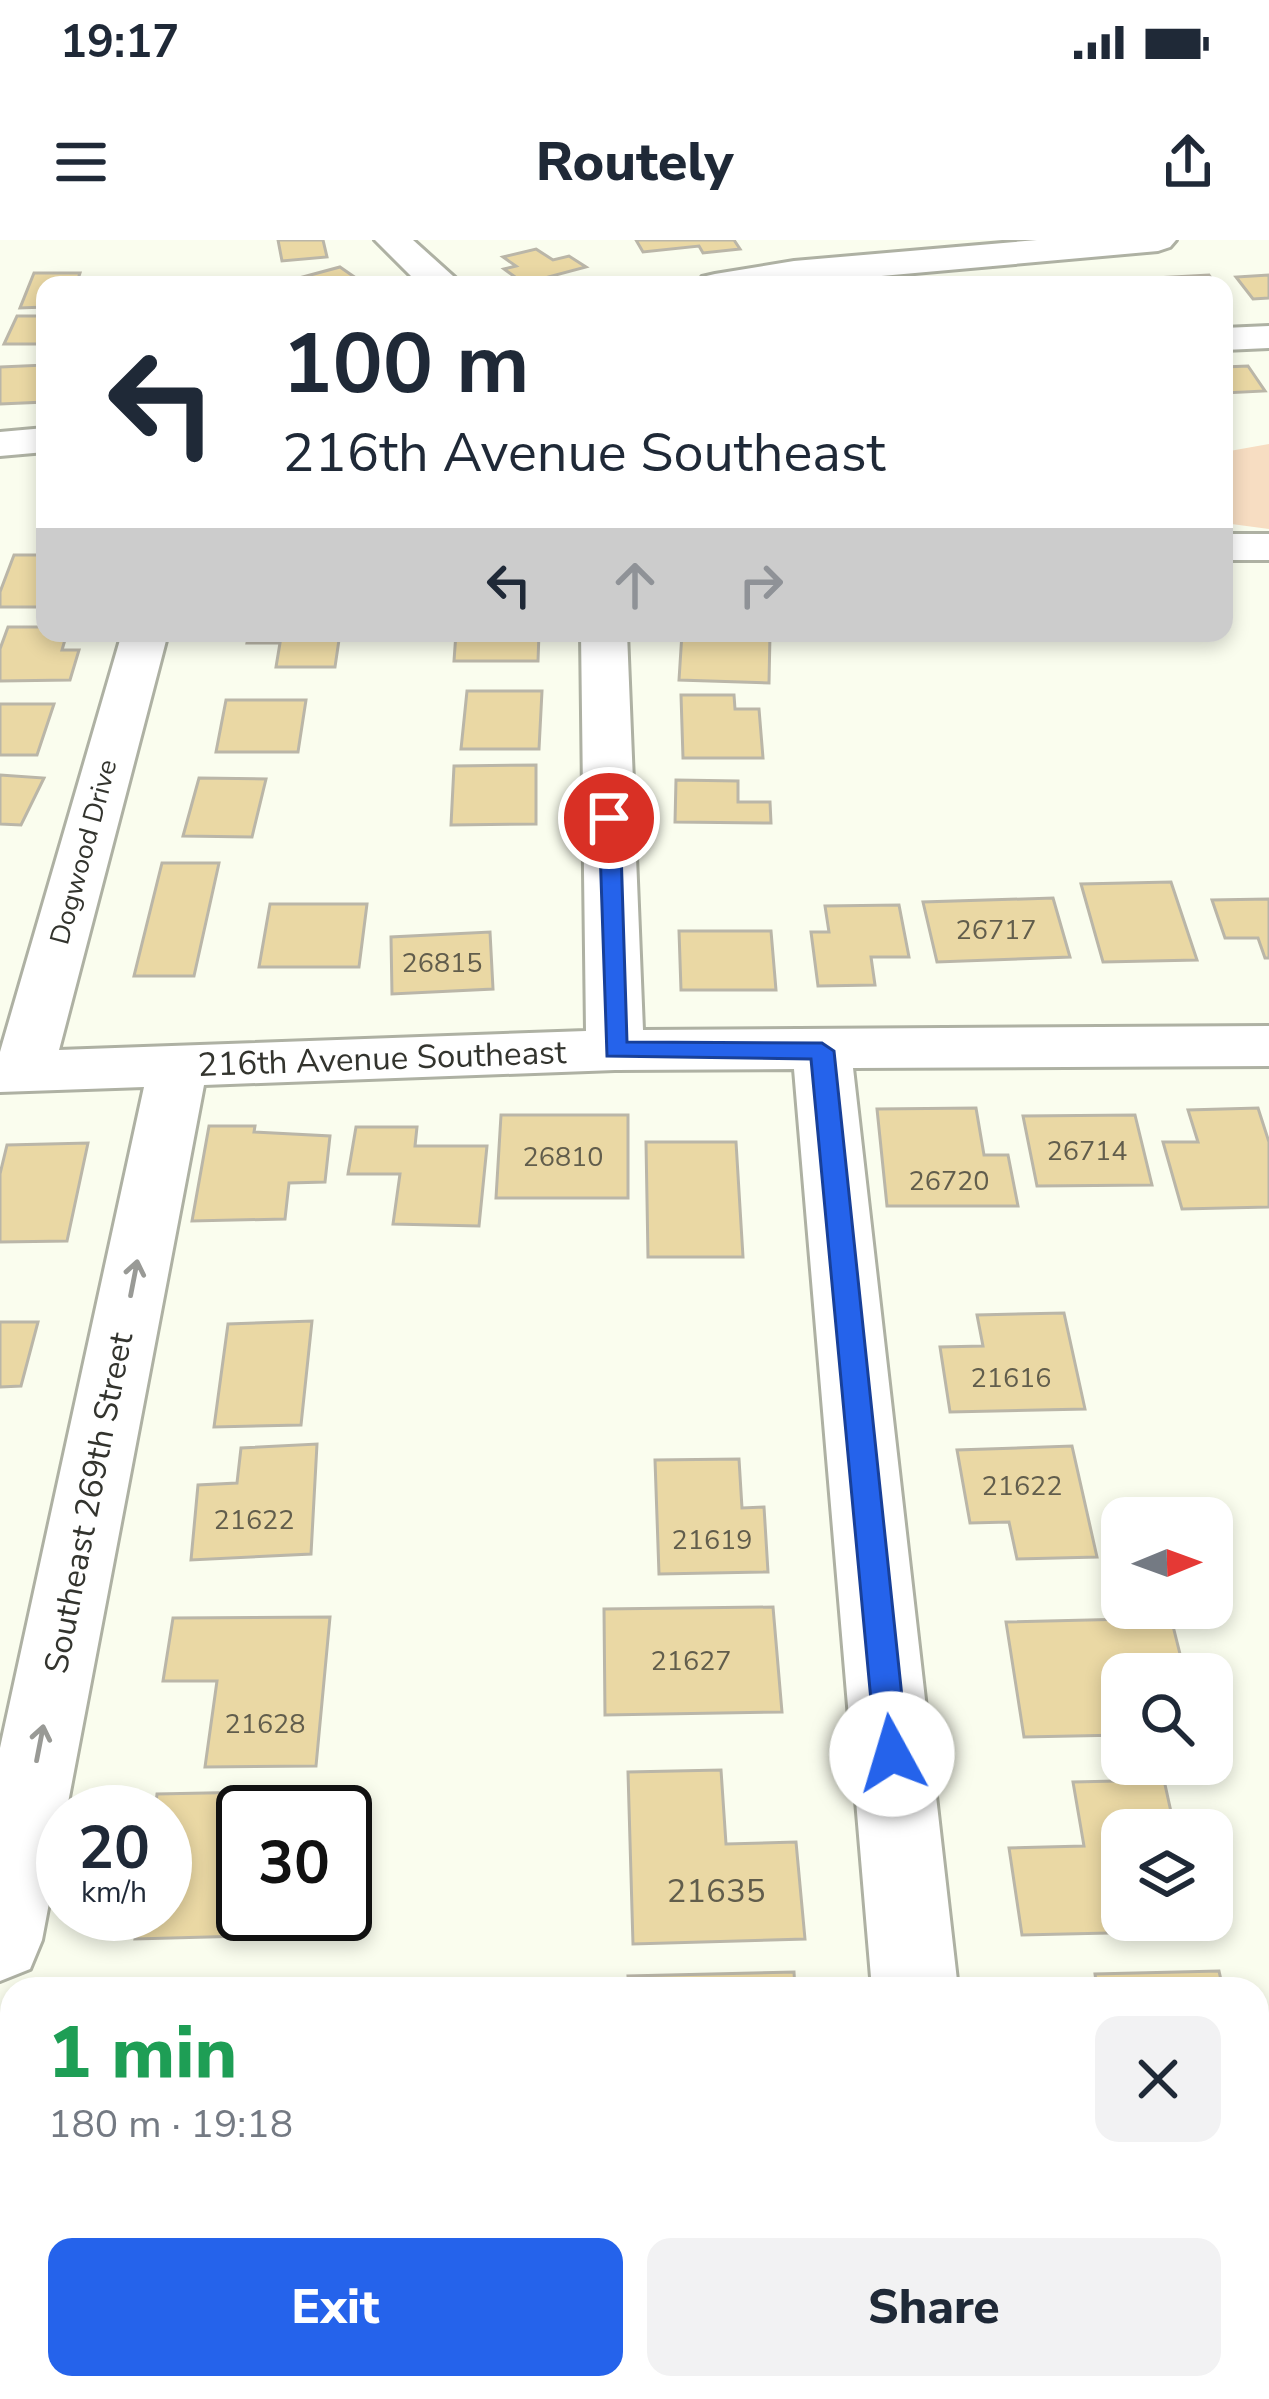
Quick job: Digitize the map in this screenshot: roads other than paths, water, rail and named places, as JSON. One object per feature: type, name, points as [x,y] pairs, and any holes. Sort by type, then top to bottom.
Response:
[{"type":"street","points":[[393,240],[435,276]]},
{"type":"street","points":[[770,276],[966,247],[1158,240]]},
{"type":"street","points":[[1233,339],[1269,337]]},
{"type":"street","points":[[0,444],[36,441]]},
{"type":"street","points":[[1233,548],[1269,547]]},
{"type":"street","name":"Dogwood Drive","points":[[12,1072],[142,642]]},
{"type":"street","points":[[604,642],[615,1050]]},
{"type":"street","name":"216th Avenue Southeast","points":[[12,1072],[615,1050],[1269,1046]]},
{"type":"street","points":[[822,1051],[914,1977]]},
{"type":"street","name":"Southeast 269th Street","points":[[0,1940],[178,1066]]}]
